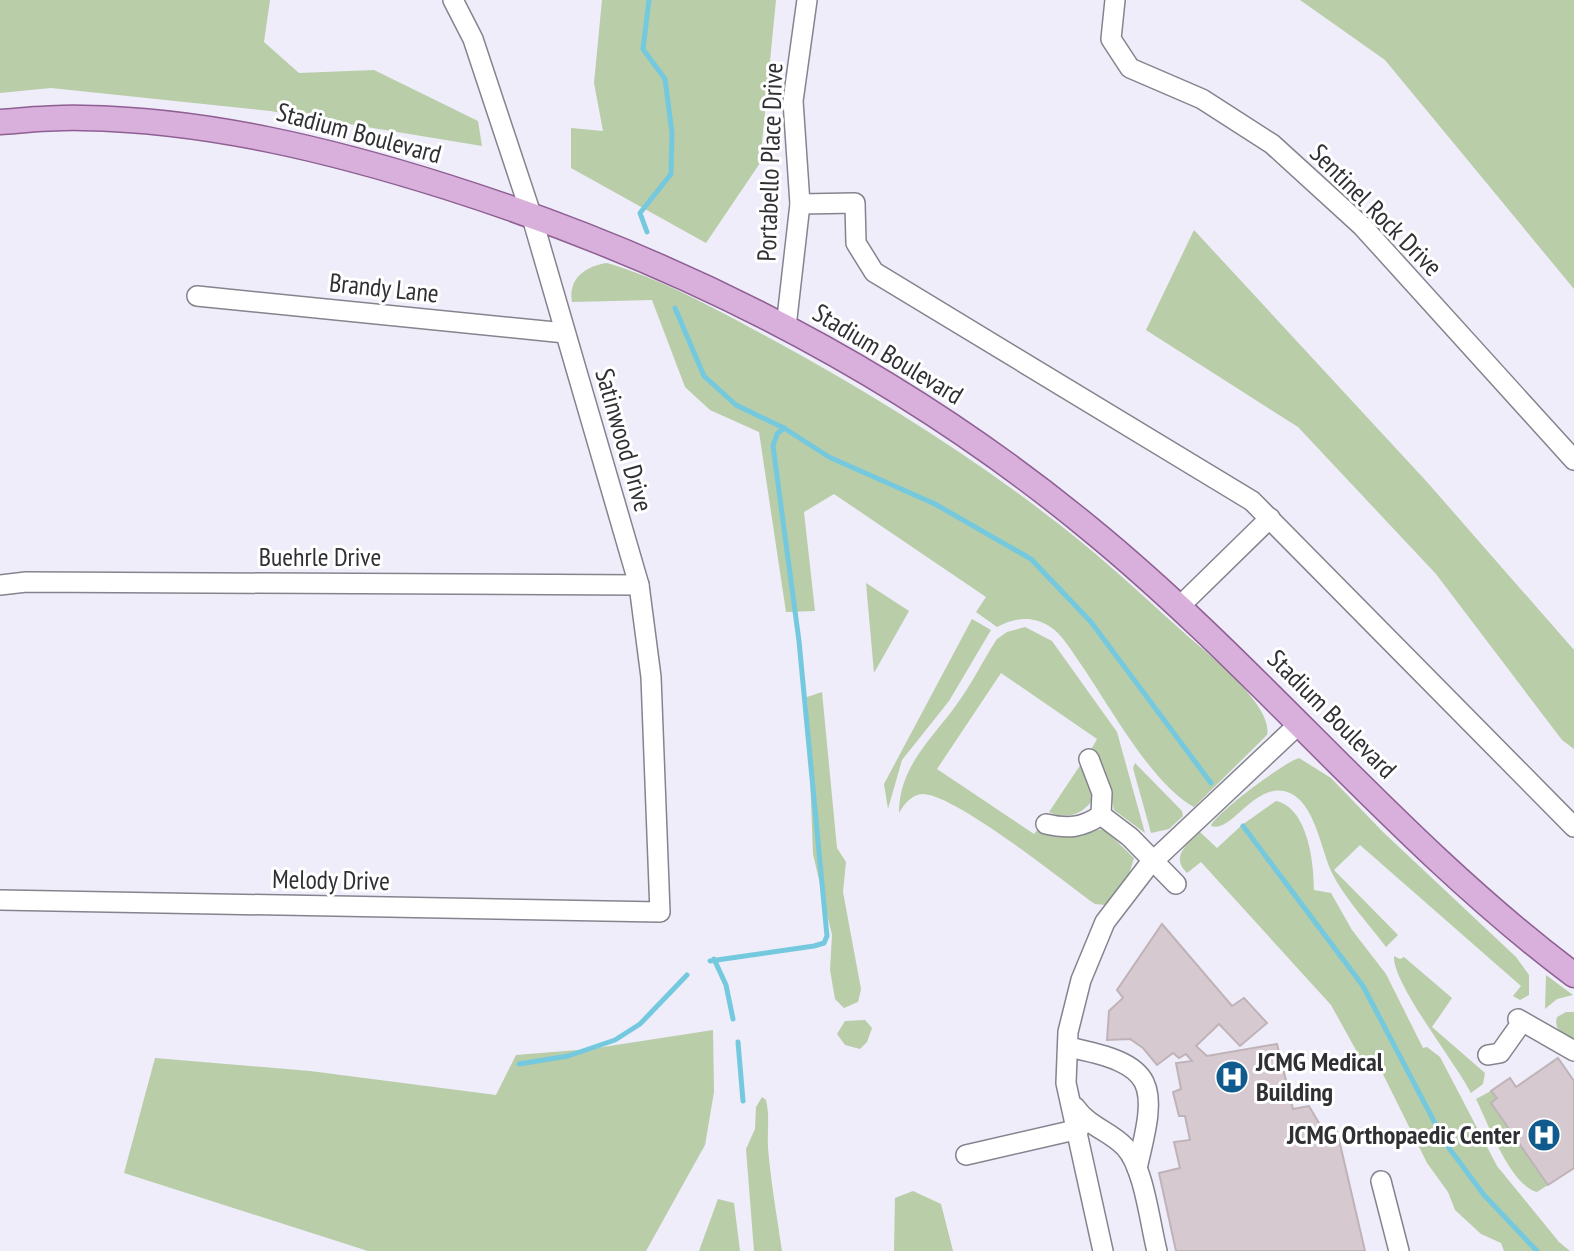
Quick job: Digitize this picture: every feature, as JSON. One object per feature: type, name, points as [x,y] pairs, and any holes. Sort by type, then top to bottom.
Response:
[{"type":"main road","name":"Stadium Boulevard","points":[[0,121],[82,117],[155,123],[265,139],[370,163],[531,214],[675,272],[786,327],[903,394],[999,458],[1091,529],[1179,607],[1300,723],[1411,836],[1531,942],[1574,975]]},
{"type":"street","name":"Satinwood Drive","points":[[453,0],[473,39],[531,214],[639,585],[651,677],[660,912]]},
{"type":"street","name":"Portabello Place Drive","points":[[786,327],[800,204],[793,100],[807,0]]},
{"type":"street","name":"Sentinel Rock Drive","points":[[1115,0],[1111,39],[1130,68],[1202,99],[1272,144],[1362,226],[1574,460]]},
{"type":"street","points":[[800,204],[855,203],[856,243],[874,272],[1252,501],[1574,827]]},
{"type":"street","name":"Brandy Lane","points":[[197,296],[565,333]]},
{"type":"street","points":[[1179,607],[1270,518]]},
{"type":"street","name":"Buehrle Drive","points":[[0,585],[26,582],[639,585]]},
{"type":"street","points":[[1103,1251],[1079,1129],[1066,1083],[1068,1032],[1081,980],[1105,922],[1154,860],[1300,723]]},
{"type":"street","points":[[1089,758],[1102,793],[1101,815]]},
{"type":"street","points":[[1101,815],[1154,860],[1176,884]]},
{"type":"street","points":[[1046,824],[1069,828],[1086,825],[1101,815]]},
{"type":"street","name":"Melody Drive","points":[[0,901],[660,912]]},
{"type":"street","points":[[1488,1055],[1500,1053],[1520,1020],[1574,1051]]},
{"type":"street","points":[[1068,1047],[1121,1061],[1137,1071],[1147,1084],[1150,1112],[1137,1168]]},
{"type":"street","points":[[1072,1104],[1090,1126],[1127,1149],[1137,1168],[1157,1251]]},
{"type":"street","points":[[966,1155],[1079,1129]]},
{"type":"street","points":[[1381,1181],[1399,1251]]},
{"type":"green space","points":[[0,0],[270,0],[264,42],[299,73],[374,70],[478,121],[482,146],[270,111],[51,88],[0,93]]},
{"type":"green space","points":[[602,0],[776,0],[760,163],[706,243],[571,168],[571,128],[603,131],[594,83]]},
{"type":"green space","points":[[1300,0],[1574,0],[1574,289],[1385,60]]},
{"type":"green space","points":[[1194,230],[1427,482],[1574,650],[1574,749],[1562,740],[1436,574],[1298,427],[1146,330]]},
{"type":"green space","points":[[607,263],[671,288],[775,341],[893,409],[1007,485],[1094,553],[1226,669],[1261,711],[1267,724],[1267,735],[1194,807],[1162,781],[1147,762],[1070,648],[1054,629],[1030,619],[1016,620],[997,627],[976,612],[986,597],[834,494],[804,512],[815,611],[786,612],[759,432],[710,410],[685,387],[652,300],[572,302],[573,287],[580,275],[592,267]]},
{"type":"green space","points":[[866,583],[909,611],[874,673]]},
{"type":"green space","points":[[972,619],[991,630],[949,701],[902,760],[888,809],[884,784]]},
{"type":"green space","points":[[1025,627],[1052,641],[1117,732],[1145,833],[1114,810],[1108,778],[1092,748],[1097,739],[1001,673],[937,769],[1034,834],[1039,828],[1084,832],[1104,829],[1134,858],[1129,874],[1106,905],[1095,904],[983,823],[939,798],[923,794],[915,796],[899,813],[900,796],[905,781],[919,754],[962,696],[997,639],[1007,632]]},
{"type":"green space","points":[[822,692],[837,848],[846,862],[843,892],[861,989],[858,1002],[844,1008],[835,999],[830,970],[832,935],[813,854],[807,697]]},
{"type":"green space","points":[[1299,758],[1331,778],[1383,832],[1516,957],[1529,975],[1529,995],[1520,1000],[1513,996],[1521,986],[1360,845],[1334,870],[1398,935],[1386,947],[1337,883],[1306,807],[1290,793],[1278,790],[1266,793],[1227,822],[1211,826],[1224,811],[1251,789]]},
{"type":"green space","points":[[1135,763],[1182,811],[1183,816],[1169,829],[1151,833],[1133,768]]},
{"type":"green space","points":[[1081,764],[1092,793],[1091,802],[1072,815],[1060,816],[1049,812]]},
{"type":"green space","points":[[1276,801],[1287,806],[1302,825],[1313,866],[1314,890],[1331,893],[1352,930],[1386,974],[1423,1048],[1427,1047],[1440,1057],[1497,1166],[1559,1242],[1570,1251],[1504,1251],[1501,1243],[1481,1234],[1455,1210],[1448,1192],[1427,1163],[1376,1060],[1353,1071],[1341,1063],[1342,1057],[1356,1050],[1331,1005],[1201,862],[1187,873],[1182,867],[1182,851],[1200,832],[1217,848],[1242,825]]},
{"type":"green space","points":[[1394,956],[1400,959],[1404,957],[1452,998],[1432,1027],[1485,1073],[1483,1084],[1471,1093],[1403,985]]},
{"type":"green space","points":[[1546,975],[1573,995],[1557,999],[1545,1009]]},
{"type":"green space","points":[[1566,1012],[1574,1012],[1574,1041],[1560,1032],[1556,1022],[1557,1017]]},
{"type":"green space","points":[[865,1020],[872,1028],[867,1042],[860,1049],[845,1045],[837,1034],[845,1021]]},
{"type":"green space","points":[[713,1030],[714,1092],[705,1145],[646,1251],[368,1251],[124,1173],[155,1058],[310,1071],[496,1095],[516,1055],[590,1049]]},
{"type":"green space","points":[[1491,1091],[1497,1098],[1491,1103],[1548,1185],[1537,1192],[1518,1178],[1493,1137],[1476,1099]]},
{"type":"green space","points":[[762,1097],[767,1106],[769,1161],[782,1251],[754,1251],[746,1149],[755,1129],[756,1107]]},
{"type":"green space","points":[[913,1191],[941,1204],[953,1251],[894,1251],[895,1198]]},
{"type":"green space","points":[[718,1199],[734,1203],[740,1251],[699,1251]]},
{"type":"building","name":"JCMG Medical Building","points":[[1162,924],[1232,1006],[1244,998],[1267,1023],[1240,1046],[1219,1024],[1196,1046],[1207,1056],[1277,1044],[1293,1109],[1309,1106],[1323,1130],[1337,1131],[1365,1251],[1176,1251],[1159,1173],[1180,1168],[1174,1142],[1190,1140],[1185,1116],[1179,1116],[1173,1092],[1181,1089],[1176,1063],[1192,1061],[1186,1054],[1179,1058],[1173,1053],[1157,1065],[1143,1048],[1130,1039],[1107,1040],[1109,1011],[1123,998],[1117,990]]},
{"type":"building","name":"JCMG Orthopaedic Center","points":[[1558,1058],[1574,1081],[1574,1168],[1548,1185],[1491,1103],[1497,1098],[1491,1091],[1510,1078],[1516,1087]]},
{"type":"waterway","points":[[647,232],[640,213],[671,174],[672,133],[665,79],[643,49],[649,0]]},
{"type":"waterway","points":[[675,308],[704,376],[736,405],[784,428],[829,457],[935,504],[1031,559],[1091,622],[1211,783]]},
{"type":"waterway","points":[[710,961],[814,946],[824,943],[827,936],[799,641],[773,446],[777,434],[784,428]]},
{"type":"waterway","points":[[1243,826],[1363,986],[1446,1144],[1484,1195],[1537,1251]]},
{"type":"waterway","points":[[714,959],[726,985],[733,1019]]},
{"type":"waterway","points":[[519,1064],[568,1056],[615,1040],[640,1024],[687,975]]},
{"type":"waterway","points":[[738,1042],[743,1101]]},
{"type":"place","name":"JCMG Medical Building","points":[[1232,1077]]},
{"type":"place","name":"JCMG Orthopaedic Center","points":[[1544,1135]]}]
